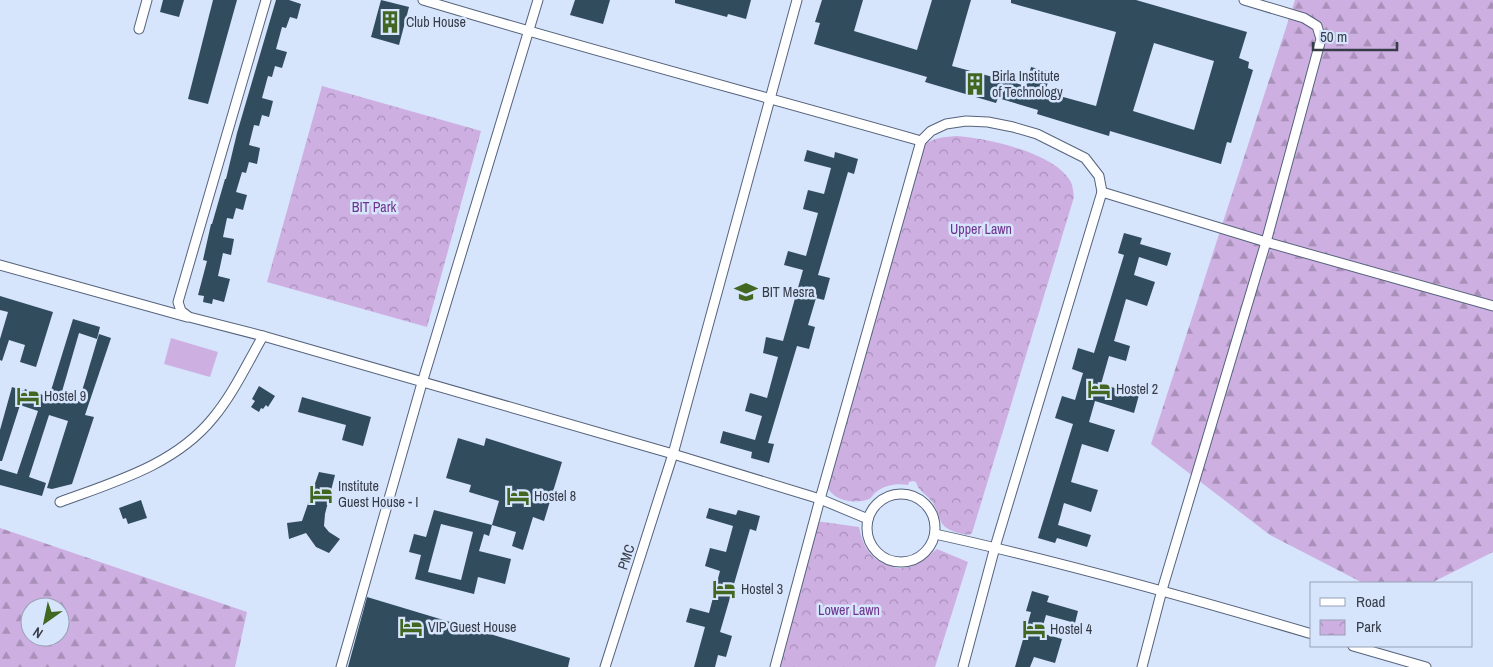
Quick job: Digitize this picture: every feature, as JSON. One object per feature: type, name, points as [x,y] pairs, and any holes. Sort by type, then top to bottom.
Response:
[{"type":"street","points":[[138,29],[147,0]]},
{"type":"street","points":[[189,317],[181,311],[178,302],[266,0]]},
{"type":"street","points":[[424,0],[529,32],[921,141]]},
{"type":"street","points":[[341,667],[422,382],[538,0]]},
{"type":"street","name":"PMC","points":[[605,667],[673,454],[797,0]]},
{"type":"street","points":[[1142,667],[1162,590],[1266,242],[1321,39],[1317,26],[1304,18],[1244,0]]},
{"type":"street","points":[[775,667],[820,499],[921,141],[931,131],[946,124],[966,121],[988,122],[1037,134],[1084,158],[1099,176],[1102,192],[995,547],[963,667]]},
{"type":"street","points":[[1102,192],[1266,242],[1493,306]]},
{"type":"street","points":[[0,265],[263,336],[673,454],[820,499],[868,519]]},
{"type":"street","points":[[60,502],[144,470],[177,452],[190,442],[213,419],[232,391],[263,336]]},
{"type":"street","points":[[896,494],[910,494],[922,500],[931,510],[936,523],[935,534],[929,549],[919,558],[906,562],[893,561],[881,555],[872,545],[867,532],[868,519],[874,507],[884,498],[896,494]]},
{"type":"street","points":[[935,534],[995,547],[1162,590],[1310,633]]},
{"type":"street","points":[[1356,647],[1426,667]]},
{"type":"green space","points":[[1295,0],[1493,0],[1493,552],[1433,582],[1361,582],[1270,535],[1151,444]]},
{"type":"green space","name":"BIT Park","points":[[322,86],[481,131],[427,327],[267,282]]},
{"type":"green space","name":"Upper Lawn","points":[[956,136],[1000,143],[1048,161],[1060,169],[1069,179],[1074,197],[972,533],[969,535],[954,532],[943,525],[933,503],[916,482],[909,482],[908,485],[886,486],[869,499],[861,501],[843,500],[833,494],[827,485],[921,147],[937,138]]},
{"type":"green space","points":[[171,338],[218,352],[210,377],[164,364]]},
{"type":"green space","name":"Lower Lawn","points":[[816,521],[859,527],[865,545],[872,555],[881,562],[895,568],[912,566],[937,549],[968,562],[935,667],[772,667]]},
{"type":"green space","points":[[0,528],[247,612],[235,667],[0,667]]},
{"type":"building","points":[[163,0],[184,0],[179,17],[160,12]]},
{"type":"building","points":[[213,0],[237,0],[208,104],[188,99]]},
{"type":"building","points":[[276,0],[289,0],[301,4],[297,19],[290,17],[286,28],[282,27],[276,49],[287,52],[282,68],[275,66],[272,77],[268,76],[262,98],[273,101],[269,117],[262,115],[259,126],[254,125],[249,145],[260,148],[257,164],[249,162],[246,173],[242,172],[236,192],[247,195],[243,210],[236,208],[233,219],[227,218],[223,237],[234,239],[231,255],[223,253],[218,276],[230,279],[224,302],[213,299],[212,304],[203,302],[204,296],[198,295],[207,261],[203,260],[211,224],[226,179],[237,133]]},
{"type":"building","name":"Club House","points":[[381,0],[409,7],[399,45],[371,37]]},
{"type":"building","points":[[575,0],[610,0],[603,24],[570,15]]},
{"type":"building","points":[[675,0],[751,0],[746,19],[728,14],[727,17],[675,3]]},
{"type":"building","name":"Birla Institute of Technology","points":[[822,0],[863,0],[854,31],[917,50],[932,0],[971,0],[952,66],[1026,86],[1031,67],[1051,72],[1045,92],[1096,106],[1116,32],[1011,3],[1011,0],[1136,0],[1247,32],[1239,58],[1249,62],[1248,68],[1253,70],[1231,143],[1227,142],[1221,164],[1110,131],[1109,136],[1037,114],[1038,110],[998,98],[996,103],[925,82],[927,77],[814,44],[820,23],[815,22]],"holes":[[[1154,43],[1214,61],[1194,130],[1133,111]]]},
{"type":"building","points":[[807,150],[834,158],[835,152],[858,159],[854,174],[848,172],[818,275],[830,278],[824,300],[816,298],[808,325],[815,327],[809,349],[797,346],[768,443],[774,444],[769,463],[751,458],[752,452],[720,443],[723,431],[755,440],[762,416],[745,411],[750,393],[767,398],[778,357],[763,353],[766,337],[783,341],[803,270],[784,265],[788,251],[806,256],[818,213],[803,209],[808,190],[824,194],[831,168],[804,161]]},
{"type":"building","name":"Hostel 2","points":[[1124,233],[1142,238],[1140,244],[1171,253],[1167,266],[1139,257],[1134,275],[1155,282],[1147,306],[1126,299],[1114,341],[1130,346],[1126,361],[1109,356],[1101,384],[1139,395],[1134,413],[1095,401],[1089,422],[1115,430],[1108,452],[1082,444],[1071,482],[1098,490],[1091,512],[1064,503],[1058,525],[1091,535],[1087,547],[1057,538],[1055,543],[1038,538],[1073,424],[1055,418],[1062,396],[1075,400],[1083,373],[1072,369],[1078,348],[1094,353],[1124,255],[1118,253]]},
{"type":"building","points":[[0,296],[53,312],[36,367],[20,362],[25,345],[9,340],[2,361],[0,360],[0,339],[8,312],[0,310]]},
{"type":"building","name":"Hostel 9","points":[[73,319],[100,327],[97,339],[79,333],[61,395],[79,401],[99,334],[111,338],[85,415],[94,417],[72,484],[52,489],[47,488],[68,421],[49,415],[29,477],[46,483],[42,496],[0,485],[0,469],[17,474],[38,411],[20,405],[2,461],[0,461],[0,430],[12,387],[49,397]]},
{"type":"building","points":[[259,386],[275,396],[268,407],[266,405],[259,412],[251,407],[255,401],[252,399]]},
{"type":"building","points":[[302,397],[371,417],[363,446],[342,440],[346,425],[298,412]]},
{"type":"building","name":"Hostel 8","points":[[458,438],[484,446],[486,438],[562,462],[544,521],[533,517],[523,550],[512,546],[516,532],[492,525],[499,501],[469,492],[471,485],[446,478]]},
{"type":"building","name":"Institute Guest House - I","points":[[319,472],[335,475],[325,514],[324,526],[329,532],[340,539],[329,553],[316,547],[306,533],[289,539],[287,523],[302,521]]},
{"type":"building","points":[[141,500],[147,518],[128,524],[126,518],[123,519],[119,508]]},
{"type":"building","name":"Hostel 3","points":[[709,508],[736,515],[738,510],[760,516],[756,531],[750,529],[720,632],[732,636],[726,657],[718,655],[715,667],[694,667],[705,627],[686,622],[690,608],[709,613],[720,571],[705,566],[710,548],[726,552],[733,526],[706,518]]},
{"type":"building","points":[[434,510],[492,525],[489,536],[484,534],[479,551],[511,559],[505,584],[478,577],[474,594],[415,579],[421,555],[409,552],[414,534],[426,537]],"holes":[[[441,524],[473,532],[461,580],[428,572]]]},
{"type":"building","name":"Hostel 4","points":[[1032,591],[1049,596],[1047,602],[1078,611],[1075,623],[1046,615],[1041,633],[1062,639],[1055,663],[1034,657],[1030,667],[1015,667],[1031,612],[1026,611]]},
{"type":"building","name":"VIP Guest House","points":[[367,597],[570,658],[568,667],[348,667]]},
{"type":"place","name":"Club House","points":[[390,22]]},
{"type":"place","name":"Birla Institute of Technology","points":[[975,84]]},
{"type":"place","name":"BIT Mesra","points":[[746,292]]},
{"type":"place","name":"Hostel 2","points":[[1099,389]]},
{"type":"place","name":"Hostel 9","points":[[28,396]]},
{"type":"place","name":"Institute Guest House - I","points":[[321,494]]},
{"type":"place","name":"Hostel 8","points":[[518,496]]},
{"type":"place","name":"Hostel 3","points":[[724,589]]},
{"type":"place","name":"VIP Guest House","points":[[411,627]]},
{"type":"place","name":"Hostel 4","points":[[1034,629]]}]
